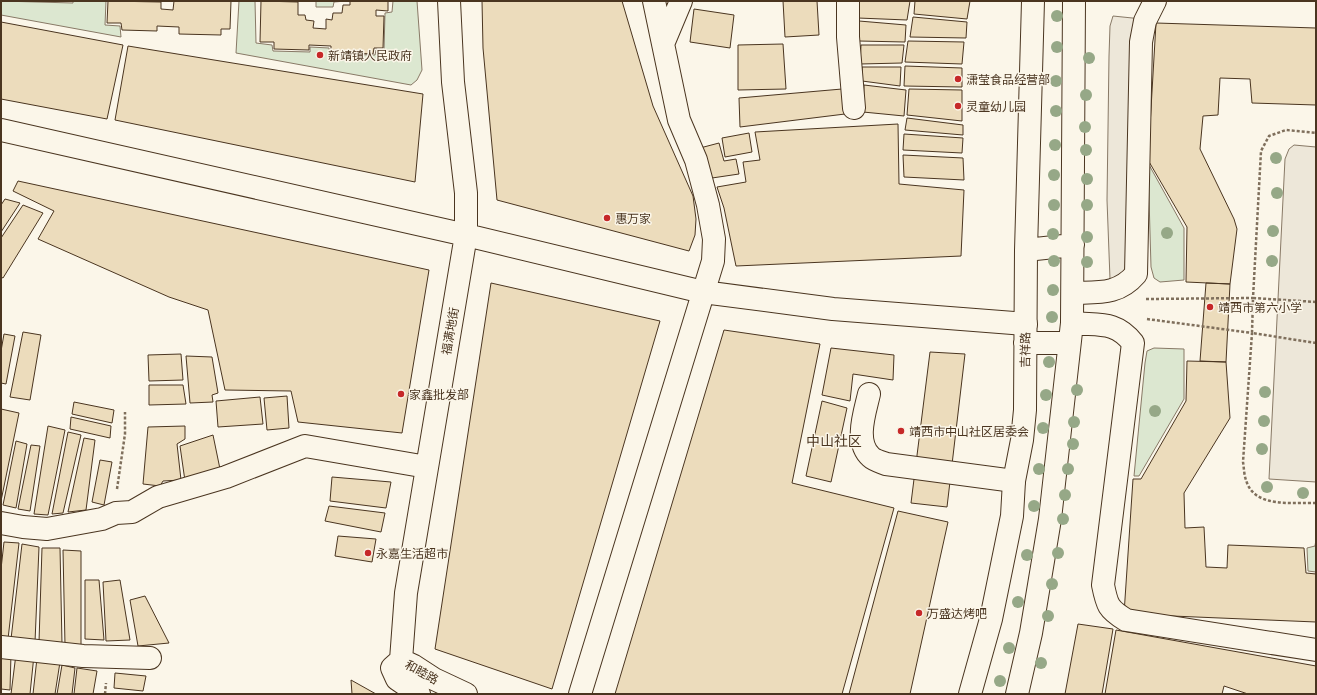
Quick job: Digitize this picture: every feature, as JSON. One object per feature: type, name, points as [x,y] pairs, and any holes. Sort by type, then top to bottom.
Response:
[{"type":"street","name":"福满地街","points":[[401,660],[406,593],[466,235],[466,193],[453,82],[449,1]]},
{"type":"street","points":[[580,694],[712,262],[714,239],[708,205],[696,160],[679,120],[654,1]]},
{"type":"street","points":[[662,44],[681,1]]},
{"type":"street","points":[[848,1],[848,37],[854,108]]},
{"type":"street","name":"吉祥路","points":[[970,694],[991,619],[1012,516],[1014,481],[1022,440],[1025,410],[1026,250],[1033,1]]},
{"type":"street","points":[[1017,694],[1031,633],[1050,519],[1070,333],[1073,293],[1074,1]]},
{"type":"street","points":[[1073,293],[1115,290],[1128,284],[1136,274],[1141,42],[1145,21],[1155,1]]},
{"type":"street","points":[[1,130],[466,235],[703,292],[1026,334],[1070,333],[1111,325],[1125,332],[1133,344],[1103,585],[1106,604],[1114,612],[1126,620],[1316,650]]},
{"type":"street","points":[[1026,250],[1073,245]]},
{"type":"street","points":[[869,394],[862,434],[864,446],[871,458],[886,464],[1014,481]]},
{"type":"street","points":[[1,523],[47,529],[132,512],[158,497],[226,477],[305,446],[427,467]]},
{"type":"street","points":[[1,647],[83,656],[150,658]]},
{"type":"street","name":"和睦路","points":[[420,694],[397,679],[392,668],[401,660],[414,666],[434,679],[466,694]]},
{"type":"path","points":[[1316,133],[1286,130],[1269,136],[1261,151],[1252,333],[1242,462],[1246,482],[1254,493],[1269,502],[1316,503]]},
{"type":"path","points":[[1138,299],[1254,298],[1316,302]]},
{"type":"path","points":[[1143,319],[1316,343]]},
{"type":"path","points":[[116,514],[118,476],[125,434],[125,412]]},
{"type":"green space","points":[[1,1],[73,3],[73,1],[106,1],[105,25],[120,26],[121,37],[1,15]]},
{"type":"green space","points":[[239,1],[255,1],[256,43],[272,45],[273,51],[310,52],[310,47],[329,48],[330,54],[375,55],[376,50],[384,50],[385,13],[392,12],[393,1],[417,1],[422,70],[417,80],[411,85],[236,53]]},
{"type":"green space","points":[[316,1],[346,1],[334,2],[333,7],[316,7]]},
{"type":"green space","points":[[1148,163],[1184,228],[1184,280],[1160,282],[1154,278],[1151,267]]},
{"type":"green space","points":[[1154,348],[1184,349],[1184,399],[1139,476],[1134,476],[1145,363],[1147,351]]},
{"type":"green space","points":[[1316,539],[1316,572],[1308,571],[1307,548],[1315,546]]},
{"type":"shaded area","points":[[1113,16],[1142,19],[1132,264],[1122,277],[1110,279],[1107,200],[1109,56],[1110,26]]},
{"type":"shaded area","points":[[1294,145],[1316,147],[1316,482],[1269,479],[1285,159],[1289,149]]},
{"type":"building","points":[[108,1],[161,2],[161,9],[173,10],[174,1],[231,1],[230,29],[221,29],[221,35],[179,34],[179,27],[157,26],[157,31],[122,30],[121,23],[107,23]]},
{"type":"building","points":[[261,1],[298,2],[298,15],[305,15],[306,20],[314,21],[313,28],[326,29],[326,19],[332,20],[333,13],[342,13],[343,5],[350,5],[350,1],[388,1],[388,11],[376,10],[376,16],[384,16],[383,48],[374,48],[373,54],[331,52],[331,46],[309,45],[309,50],[274,49],[274,42],[260,42]]},
{"type":"building","points":[[482,1],[622,1],[653,106],[693,196],[696,219],[695,235],[689,251],[497,200],[483,48]]},
{"type":"building","points":[[783,1],[817,1],[819,35],[785,37]]},
{"type":"building","points":[[859,1],[910,1],[907,20],[858,18]]},
{"type":"building","points":[[915,1],[970,1],[967,19],[914,14]]},
{"type":"building","points":[[694,9],[734,15],[730,48],[690,42]]},
{"type":"building","points":[[913,17],[967,22],[966,38],[910,37]]},
{"type":"building","points":[[859,21],[906,25],[905,42],[859,41]]},
{"type":"building","points":[[1,22],[123,45],[107,119],[1,99]]},
{"type":"building","points":[[1156,23],[1316,28],[1316,105],[1252,103],[1250,79],[1220,78],[1218,115],[1203,116],[1200,149],[1234,219],[1237,229],[1230,284],[1186,282],[1187,227],[1148,160]]},
{"type":"building","points":[[908,41],[964,42],[962,64],[905,62]]},
{"type":"building","points":[[783,44],[786,89],[738,90],[738,45]]},
{"type":"building","points":[[861,45],[904,45],[902,63],[860,64]]},
{"type":"building","points":[[128,46],[423,94],[415,182],[115,120]]},
{"type":"building","points":[[905,66],[962,68],[962,87],[904,86]]},
{"type":"building","points":[[862,67],[901,67],[900,86],[862,81]]},
{"type":"building","points":[[864,85],[906,90],[904,116],[863,112]]},
{"type":"building","points":[[842,89],[845,114],[740,127],[739,98]]},
{"type":"building","points":[[909,89],[962,90],[962,121],[907,115]]},
{"type":"building","points":[[907,118],[963,125],[963,135],[905,130]]},
{"type":"building","points":[[898,124],[899,184],[964,190],[961,256],[736,266],[724,208],[717,187],[746,182],[743,162],[760,160],[755,132]]},
{"type":"building","points":[[749,133],[752,152],[725,157],[722,138]]},
{"type":"building","points":[[904,134],[963,138],[962,153],[903,150]]},
{"type":"building","points":[[719,143],[724,161],[736,159],[739,174],[712,178],[700,148]]},
{"type":"building","points":[[903,155],[963,158],[964,180],[904,177]]},
{"type":"building","points":[[18,181],[429,270],[402,433],[298,422],[291,391],[225,390],[208,310],[169,297],[38,239],[54,211],[13,191]]},
{"type":"building","points":[[5,199],[20,203],[1,232],[1,205]]},
{"type":"building","points":[[23,205],[43,213],[3,278],[1,277],[1,238]]},
{"type":"building","points":[[491,283],[660,321],[552,689],[435,649]]},
{"type":"building","points":[[1206,283],[1230,284],[1226,362],[1200,361]]},
{"type":"building","points":[[724,330],[820,344],[792,483],[894,508],[842,694],[615,694]]},
{"type":"building","points":[[23,332],[41,335],[30,400],[10,397]]},
{"type":"building","points":[[4,334],[15,336],[6,384],[1,383],[1,351]]},
{"type":"building","points":[[831,348],[894,355],[893,380],[853,374],[850,401],[822,395]]},
{"type":"building","points":[[930,352],[965,354],[947,507],[911,503]]},
{"type":"building","points":[[181,354],[183,380],[149,381],[148,355]]},
{"type":"building","points":[[186,356],[212,357],[218,393],[212,395],[213,402],[190,403]]},
{"type":"building","points":[[1187,361],[1226,362],[1230,418],[1184,493],[1185,528],[1204,527],[1206,567],[1227,568],[1228,545],[1304,548],[1306,573],[1316,574],[1316,622],[1124,614],[1133,479],[1141,479],[1186,401]]},
{"type":"building","points":[[149,385],[183,385],[186,404],[149,405]]},
{"type":"building","points":[[287,396],[289,428],[267,430],[264,398]]},
{"type":"building","points":[[260,397],[263,424],[218,427],[216,401]]},
{"type":"building","points":[[822,401],[847,408],[831,482],[806,476]]},
{"type":"building","points":[[74,402],[114,410],[112,423],[72,414]]},
{"type":"building","points":[[1,409],[19,413],[1,501]]},
{"type":"building","points":[[71,417],[111,426],[110,438],[70,429]]},
{"type":"building","points":[[48,426],[65,430],[48,515],[34,514]]},
{"type":"building","points":[[185,426],[185,439],[177,444],[181,480],[163,481],[160,486],[143,484],[148,427]]},
{"type":"building","points":[[68,432],[81,435],[63,513],[52,514]]},
{"type":"building","points":[[213,435],[220,469],[185,481],[180,446]]},
{"type":"building","points":[[84,438],[95,440],[86,510],[68,512]]},
{"type":"building","points":[[16,441],[27,444],[16,508],[3,505]]},
{"type":"building","points":[[31,445],[40,446],[30,511],[18,509]]},
{"type":"building","points":[[100,460],[112,462],[104,505],[92,502]]},
{"type":"building","points":[[332,477],[391,482],[386,508],[330,501]]},
{"type":"building","points":[[329,506],[385,513],[381,532],[325,521]]},
{"type":"building","points":[[898,511],[948,522],[910,694],[849,694]]},
{"type":"building","points":[[338,536],[376,539],[372,562],[335,556]]},
{"type":"building","points":[[4,542],[19,543],[8,639],[1,638],[1,569]]},
{"type":"building","points":[[22,544],[39,547],[35,642],[11,639]]},
{"type":"building","points":[[42,548],[60,548],[62,644],[39,642]]},
{"type":"building","points":[[63,550],[81,551],[81,646],[65,645]]},
{"type":"building","points":[[85,580],[99,580],[104,640],[85,639]]},
{"type":"building","points":[[120,580],[130,640],[106,641],[103,582]]},
{"type":"building","points":[[145,596],[169,643],[138,646],[130,600]]},
{"type":"building","points":[[1078,624],[1113,629],[1102,694],[1065,694]]},
{"type":"building","points":[[1116,630],[1316,666],[1316,694],[1248,694],[1224,686],[1222,694],[1105,694]]},
{"type":"building","points":[[1,654],[11,654],[10,690],[1,689]]},
{"type":"building","points":[[16,654],[34,655],[30,694],[11,694]]},
{"type":"building","points":[[37,658],[60,662],[55,694],[33,694]]},
{"type":"building","points":[[62,665],[75,668],[72,694],[57,694]]},
{"type":"building","points":[[77,668],[97,671],[93,694],[74,694]]},
{"type":"building","points":[[115,673],[146,676],[143,691],[114,688]]},
{"type":"building","points":[[351,680],[376,694],[352,694]]},
{"type":"place","name":"新靖镇人民政府","points":[[320,55]]},
{"type":"place","name":"潇莹食品经营部","points":[[958,79]]},
{"type":"place","name":"灵童幼儿园","points":[[958,106]]},
{"type":"place","name":"惠万家","points":[[607,218]]},
{"type":"place","name":"靖西市第六小学","points":[[1210,307]]},
{"type":"place","name":"家鑫批发部","points":[[401,394]]},
{"type":"place","name":"靖西市中山社区居委会","points":[[901,431]]},
{"type":"place","name":"永嘉生活超市","points":[[368,553]]},
{"type":"place","name":"万盛达烤吧","points":[[919,613]]},
{"type":"district","name":"中山社区","points":[[834,441]]}]
